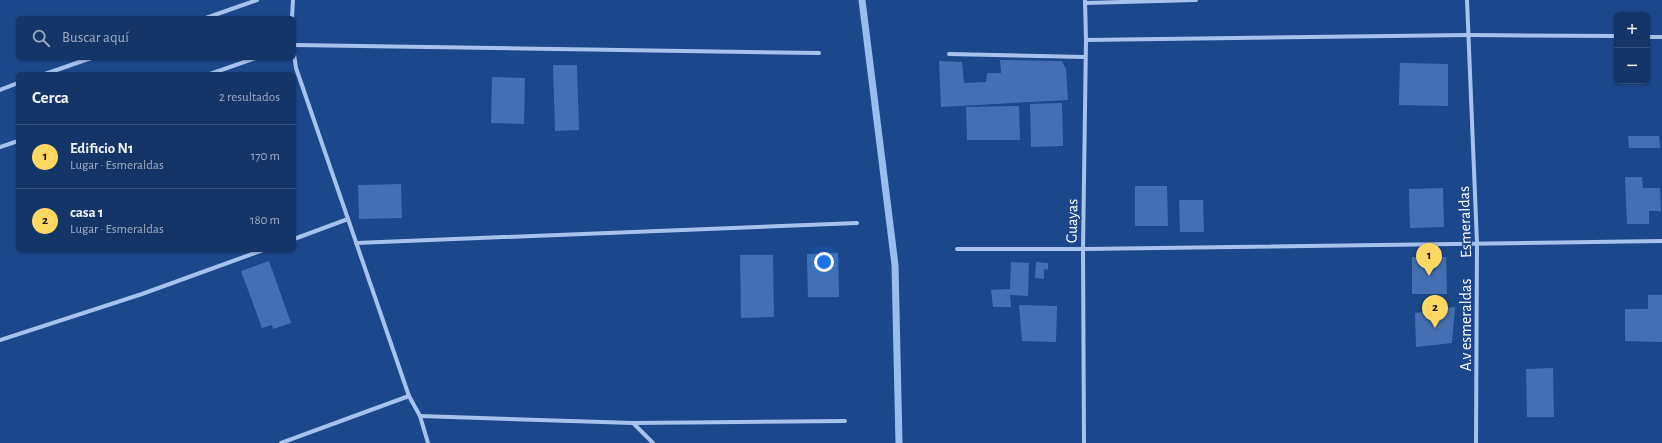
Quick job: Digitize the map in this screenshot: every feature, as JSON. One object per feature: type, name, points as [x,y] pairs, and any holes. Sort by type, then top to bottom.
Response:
[{"type":"street","points":[[212,16],[257,0]]},
{"type":"street","points":[[292,0],[292,16]]},
{"type":"street","points":[[1085,2],[1196,0]]},
{"type":"street","points":[[1467,0],[1468,35]]},
{"type":"street","name":"Guayas","points":[[1084,443],[1083,249],[1086,40],[1085,2]]},
{"type":"street","points":[[1086,40],[1468,35],[1614,36]]},
{"type":"street","name":"A.v esmeraldas","points":[[1468,35],[1477,244],[1476,443]]},
{"type":"street","points":[[1650,36],[1662,37]]},
{"type":"street","points":[[296,45],[819,53]]},
{"type":"street","points":[[949,54],[1085,57]]},
{"type":"street","points":[[51,72],[85,60]]},
{"type":"street","points":[[216,72],[250,60]]},
{"type":"street","points":[[295,60],[296,68],[409,396],[420,416],[428,443]]},
{"type":"street","points":[[0,90],[16,84]]},
{"type":"street","points":[[0,147],[16,142]]},
{"type":"street","points":[[296,238],[348,219]]},
{"type":"street","points":[[356,243],[857,223]]},
{"type":"street","points":[[957,249],[1083,249],[1662,241]]},
{"type":"street","points":[[0,340],[142,294],[258,252]]},
{"type":"street","points":[[281,443],[409,396]]},
{"type":"street","points":[[420,416],[632,423],[845,421]]},
{"type":"street","points":[[632,423],[654,443]]},
{"type":"building","points":[[1000,60],[1062,61],[1066,69],[1068,100],[941,107],[939,61],[962,62],[964,83],[986,82],[987,73],[1001,73]]},
{"type":"building","points":[[1400,63],[1448,64],[1448,106],[1399,105]]},
{"type":"building","points":[[553,65],[577,65],[579,130],[555,131]]},
{"type":"building","points":[[492,77],[525,78],[524,124],[491,123]]},
{"type":"building","points":[[1062,103],[1063,146],[1031,147],[1030,104]]},
{"type":"building","points":[[1019,106],[1020,140],[967,140],[966,107]]},
{"type":"building","points":[[1628,136],[1659,136],[1660,148],[1629,148]]},
{"type":"building","points":[[1625,177],[1642,177],[1643,188],[1660,188],[1661,211],[1649,211],[1649,224],[1627,224]]},
{"type":"building","points":[[401,184],[402,218],[359,219],[358,185]]},
{"type":"building","points":[[1135,186],[1167,186],[1168,226],[1135,226]]},
{"type":"building","points":[[1443,188],[1444,227],[1410,228],[1409,189]]},
{"type":"building","points":[[1179,200],[1203,200],[1204,232],[1180,232]]},
{"type":"building","points":[[838,253],[839,297],[808,297],[807,254]]},
{"type":"building","points":[[740,255],[773,255],[774,317],[741,318]]},
{"type":"building","points":[[1412,257],[1446,257],[1447,294],[1412,294]]},
{"type":"building","points":[[269,261],[291,323],[273,329],[272,325],[262,328],[241,271]]},
{"type":"building","points":[[1011,262],[1029,263],[1028,296],[1010,295],[1011,307],[993,307],[991,290],[1010,289]]},
{"type":"building","points":[[1036,262],[1048,263],[1048,270],[1044,269],[1044,279],[1035,278]]},
{"type":"building","points":[[1648,295],[1662,295],[1662,342],[1625,341],[1625,309],[1648,309]]},
{"type":"building","points":[[1019,305],[1057,306],[1056,342],[1022,341]]},
{"type":"building","points":[[1455,307],[1452,343],[1416,347],[1415,313]]},
{"type":"building","points":[[1553,368],[1554,417],[1527,417],[1526,369]]},
{"type":"waterway","points":[[862,0],[895,265],[899,443]]},
{"type":"place","name":"Edificio N1","points":[[1429,276]]},
{"type":"place","name":"casa 1","points":[[1435,328]]}]
